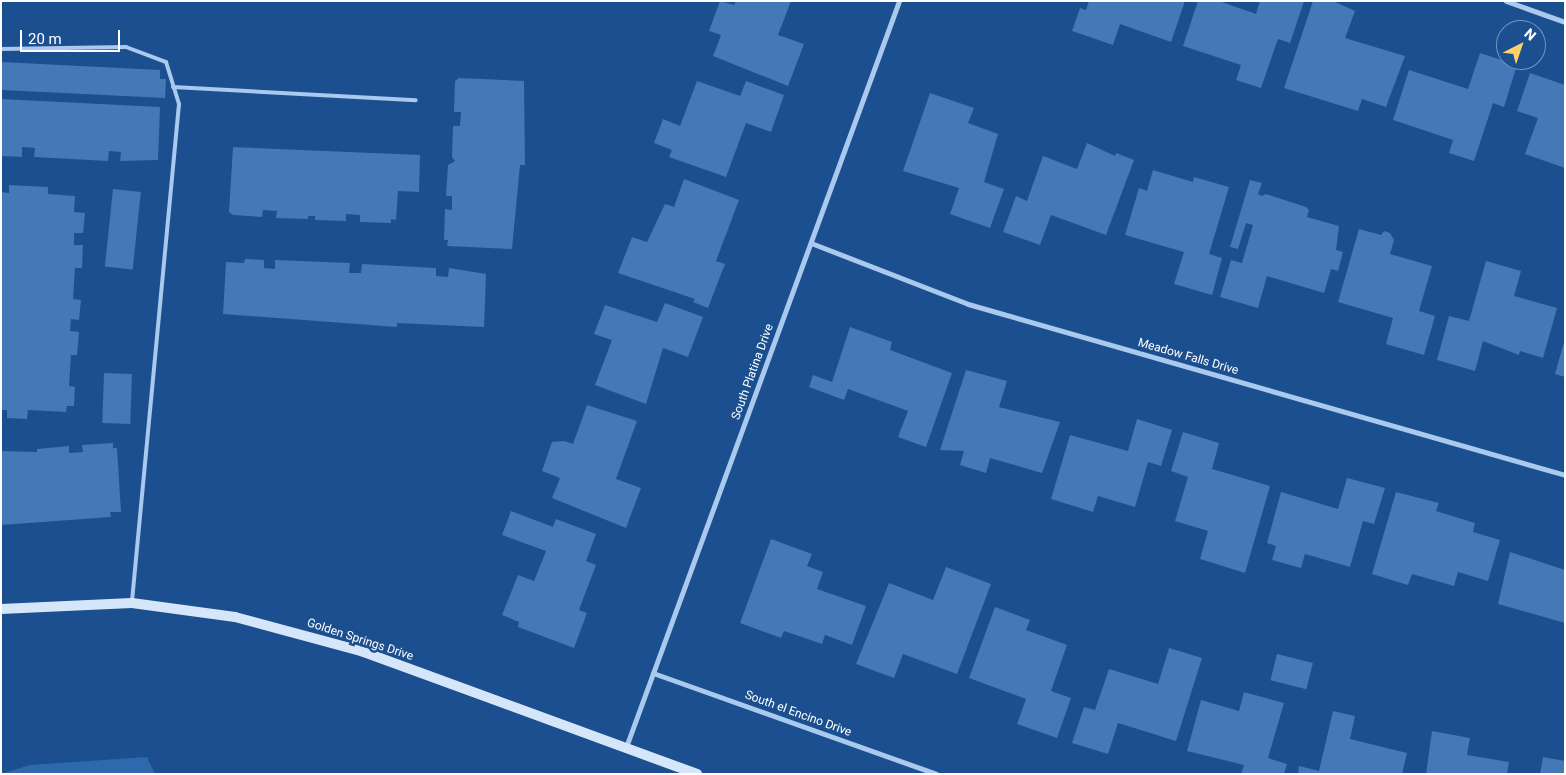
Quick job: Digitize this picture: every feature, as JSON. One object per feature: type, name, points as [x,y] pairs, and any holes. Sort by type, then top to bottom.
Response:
[{"type":"main road","name":"Golden Springs Drive","points":[[1,609],[132,603],[236,617],[309,635],[361,651],[697,774]]},
{"type":"street","name":"South Platina Drive","points":[[625,749],[898,1]]},
{"type":"street","points":[[1506,1],[1565,22]]},
{"type":"street","name":"Meadow Falls Drive","points":[[811,243],[968,304],[1565,475]]},
{"type":"street","name":"South el Encino Drive","points":[[653,672],[936,774]]},
{"type":"lane","points":[[1,49],[126,47],[166,62],[179,104],[132,603]]},
{"type":"lane","points":[[173,87],[416,100]]},
{"type":"shaded area","points":[[147,757],[155,774],[1,774],[30,765]]},
{"type":"building","points":[[720,1],[734,5],[736,1],[791,1],[778,35],[804,44],[788,86],[713,56],[721,35],[709,31]]},
{"type":"building","points":[[1089,1],[1185,1],[1171,42],[1120,24],[1113,45],[1072,31],[1080,8],[1086,10]]},
{"type":"building","points":[[1198,1],[1219,1],[1256,14],[1260,1],[1304,1],[1290,43],[1278,39],[1261,88],[1236,80],[1241,65],[1183,46]]},
{"type":"building","points":[[1313,1],[1333,1],[1355,11],[1345,38],[1405,56],[1386,107],[1362,99],[1358,111],[1284,88]]},
{"type":"building","points":[[1480,53],[1496,58],[1496,70],[1515,70],[1504,107],[1493,103],[1474,161],[1449,153],[1453,140],[1393,120],[1409,70],[1468,89]]},
{"type":"building","points":[[1,62],[160,70],[160,79],[166,79],[165,98],[1,90]]},
{"type":"building","points":[[1530,73],[1565,85],[1565,168],[1525,154],[1538,118],[1517,111]]},
{"type":"building","points":[[459,78],[524,81],[525,165],[520,165],[512,249],[447,246],[448,240],[444,240],[445,209],[452,210],[452,196],[446,196],[448,165],[455,161],[452,157],[453,126],[460,126],[461,112],[454,112],[455,81]]},
{"type":"building","points":[[697,81],[740,96],[746,81],[784,95],[771,132],[746,123],[726,177],[669,157],[672,150],[654,143],[663,119],[680,126]]},
{"type":"building","points":[[930,93],[974,108],[968,123],[998,134],[984,182],[1004,189],[990,228],[950,214],[959,188],[903,171]]},
{"type":"building","points":[[1,99],[160,107],[158,160],[120,161],[121,152],[109,151],[108,161],[34,157],[35,148],[22,147],[22,157],[1,156]]},
{"type":"building","points":[[1087,143],[1115,156],[1116,153],[1134,160],[1106,235],[1051,215],[1040,245],[1003,232],[1016,196],[1027,201],[1043,156],[1077,169]]},
{"type":"building","points":[[233,147],[420,155],[419,192],[398,191],[396,220],[391,219],[391,223],[360,222],[360,215],[346,214],[346,221],[315,220],[315,216],[308,216],[308,219],[276,218],[277,211],[263,210],[262,217],[233,215],[229,212]]},
{"type":"building","points":[[1153,170],[1193,182],[1194,177],[1229,187],[1209,254],[1222,258],[1212,295],[1174,284],[1184,252],[1125,235],[1139,188],[1147,191]]},
{"type":"building","points":[[684,179],[739,200],[716,261],[725,264],[708,308],[693,302],[695,299],[618,273],[632,237],[647,242],[665,204],[674,207]]},
{"type":"building","points":[[1250,180],[1262,183],[1258,194],[1262,196],[1266,194],[1306,207],[1309,210],[1307,217],[1339,226],[1336,250],[1343,252],[1338,271],[1331,269],[1324,293],[1267,276],[1258,308],[1220,297],[1231,260],[1242,263],[1253,225],[1246,223],[1238,249],[1230,247]]},
{"type":"building","points":[[9,185],[48,187],[48,194],[75,196],[74,212],[85,213],[83,233],[74,233],[74,245],[83,245],[82,268],[75,268],[73,299],[81,300],[79,320],[71,319],[70,331],[79,332],[77,355],[71,355],[69,386],[75,387],[74,406],[67,406],[66,412],[28,410],[27,419],[7,418],[7,410],[1,410],[1,192],[9,193]]},
{"type":"building","points":[[113,189],[141,192],[133,269],[105,267]]},
{"type":"building","points":[[1359,229],[1381,235],[1384,231],[1390,233],[1394,240],[1390,254],[1432,266],[1419,311],[1435,316],[1424,355],[1386,344],[1393,318],[1338,302]]},
{"type":"building","points":[[245,259],[264,260],[264,268],[275,269],[275,260],[350,263],[349,273],[361,273],[362,264],[436,268],[436,276],[448,277],[449,268],[486,274],[484,327],[397,323],[397,327],[223,314],[226,262],[244,263]]},
{"type":"building","points":[[1486,261],[1521,271],[1514,296],[1557,308],[1543,358],[1520,351],[1519,355],[1483,341],[1475,371],[1437,360],[1449,316],[1469,321]]},
{"type":"building","points":[[665,303],[703,317],[688,357],[663,348],[646,404],[595,385],[612,340],[594,334],[605,305],[657,322]]},
{"type":"building","points":[[850,327],[892,342],[890,350],[952,373],[926,447],[898,437],[908,411],[848,389],[844,400],[809,387],[813,375],[832,382]]},
{"type":"building","points":[[1565,342],[1565,377],[1555,374]]},
{"type":"building","points":[[966,370],[1007,381],[999,407],[1060,422],[1042,473],[990,458],[986,473],[960,465],[964,451],[940,450]]},
{"type":"building","points":[[104,373],[132,374],[130,424],[102,423]]},
{"type":"building","points":[[587,405],[637,421],[616,479],[641,488],[626,528],[552,498],[560,478],[542,471],[552,442],[564,441],[573,444]]},
{"type":"building","points":[[1137,419],[1172,430],[1161,466],[1148,462],[1135,507],[1098,496],[1093,512],[1051,499],[1070,435],[1128,451]]},
{"type":"building","points":[[1183,432],[1219,443],[1212,469],[1270,486],[1245,573],[1200,559],[1208,531],[1175,521],[1188,477],[1171,471]]},
{"type":"building","points":[[113,443],[113,448],[117,448],[121,512],[110,512],[111,517],[1,525],[1,451],[37,452],[37,449],[69,446],[69,453],[83,452],[82,445]]},
{"type":"building","points":[[1347,478],[1385,488],[1374,524],[1363,521],[1350,567],[1305,554],[1301,568],[1272,560],[1276,546],[1267,543],[1281,492],[1338,509]]},
{"type":"building","points":[[1396,492],[1439,503],[1436,511],[1475,523],[1473,532],[1500,540],[1488,581],[1458,572],[1454,586],[1412,574],[1408,585],[1372,574]]},
{"type":"building","points":[[511,511],[553,527],[556,519],[596,534],[586,561],[596,565],[579,610],[587,613],[574,648],[518,627],[519,622],[502,615],[518,575],[534,581],[546,551],[502,535]]},
{"type":"building","points":[[771,539],[812,554],[807,566],[823,572],[817,589],[866,606],[852,645],[825,635],[822,644],[784,631],[781,638],[740,623]]},
{"type":"building","points":[[1510,552],[1565,570],[1565,623],[1498,604]]},
{"type":"building","points":[[946,567],[991,584],[957,674],[903,654],[894,678],[856,664],[889,583],[933,600]]},
{"type":"building","points":[[995,607],[1030,620],[1026,630],[1067,645],[1051,691],[1071,698],[1057,738],[1017,724],[1026,699],[969,678]]},
{"type":"building","points":[[1169,648],[1202,658],[1176,741],[1118,723],[1108,754],[1072,743],[1084,707],[1095,710],[1109,669],[1158,684]]},
{"type":"building","points":[[1277,654],[1313,663],[1306,689],[1270,680]]},
{"type":"building","points":[[1244,692],[1284,703],[1268,758],[1287,764],[1284,774],[1241,774],[1244,765],[1187,751],[1201,700],[1239,711]]},
{"type":"building","points":[[1333,711],[1355,716],[1350,739],[1407,753],[1402,774],[1298,774],[1299,766],[1319,771]]},
{"type":"building","points":[[1432,731],[1470,738],[1467,755],[1509,762],[1507,774],[1426,774]]},
{"type":"building","points":[[1543,757],[1565,761],[1565,774],[1540,774]]}]
